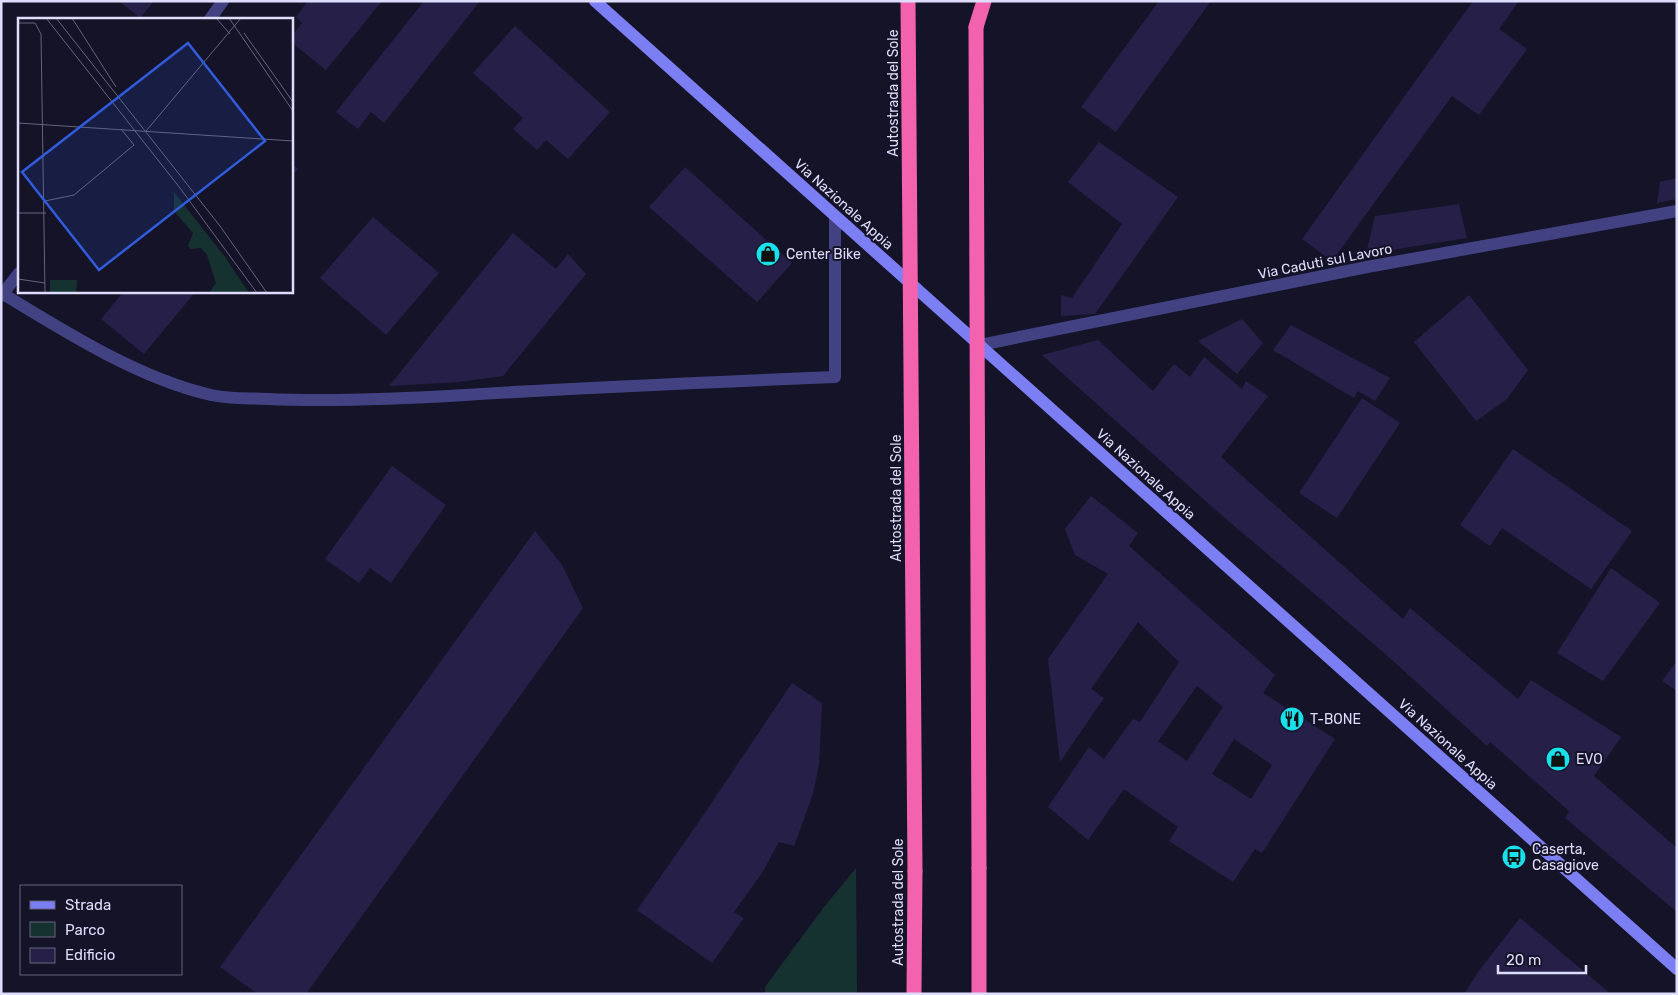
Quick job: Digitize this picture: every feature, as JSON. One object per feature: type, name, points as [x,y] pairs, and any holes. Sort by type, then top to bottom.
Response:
[{"type":"highway","name":"Autostrada del Sole","points":[[908,1],[915,871],[914,994]]},
{"type":"highway","points":[[976,1],[979,994]]},
{"type":"highway","points":[[976,28],[984,1]]},
{"type":"main road","name":"Via Nazionale Appia","points":[[595,1],[1677,970]]},
{"type":"street","points":[[211,18],[223,1]]},
{"type":"street","name":"Via Caduti sul Lavoro","points":[[980,345],[1367,267],[1677,211]]},
{"type":"street","points":[[18,274],[2,295],[62,330],[112,356],[168,382],[213,396],[316,401],[408,399],[548,390],[836,377],[835,216]]},
{"type":"green space","points":[[856,868],[857,994],[765,994],[765,987],[824,907]]},
{"type":"building","points":[[119,1],[154,1],[140,18]]},
{"type":"building","points":[[308,1],[382,1],[326,70],[292,43],[292,36],[302,23],[296,17]]},
{"type":"building","points":[[424,1],[480,1],[384,123],[371,112],[358,129],[336,112]]},
{"type":"building","points":[[1159,1],[1211,1],[1116,132],[1081,107]]},
{"type":"building","points":[[1473,1],[1519,1],[1499,29],[1527,49],[1479,115],[1452,96],[1332,261],[1302,239]]},
{"type":"building","points":[[515,26],[610,112],[568,159],[546,140],[537,150],[513,129],[523,118],[473,73]]},
{"type":"building","points":[[1099,142],[1178,197],[1095,314],[1061,316],[1061,295],[1072,298],[1122,224],[1068,182]]},
{"type":"building","points":[[292,164],[298,169],[292,175]]},
{"type":"building","points":[[685,167],[792,263],[757,302],[649,207]]},
{"type":"building","points":[[1677,178],[1677,199],[1657,203],[1660,182]]},
{"type":"building","points":[[1459,204],[1467,238],[1366,254],[1375,216]]},
{"type":"building","points":[[373,217],[439,273],[386,335],[320,278]]},
{"type":"building","points":[[513,233],[556,269],[568,254],[586,274],[503,376],[459,382],[389,386]]},
{"type":"building","points":[[123,292],[195,292],[144,354],[101,319]]},
{"type":"building","points":[[1469,295],[1528,370],[1507,399],[1476,421],[1414,342]]},
{"type":"building","points":[[1242,319],[1263,343],[1237,374],[1198,341]]},
{"type":"building","points":[[1291,325],[1390,378],[1375,401],[1358,391],[1354,398],[1273,350]]},
{"type":"building","points":[[1098,340],[1153,391],[1174,364],[1190,377],[1204,357],[1242,389],[1246,381],[1268,396],[1221,457],[1403,619],[1410,608],[1518,699],[1531,680],[1621,737],[1594,776],[1677,848],[1677,912],[1565,818],[1569,811],[1490,742],[1487,746],[1382,651],[1219,513],[1042,355]]},
{"type":"building","points":[[1362,398],[1400,423],[1337,518],[1299,493]]},
{"type":"building","points":[[1513,449],[1632,531],[1591,589],[1502,528],[1490,546],[1460,525]]},
{"type":"building","points":[[392,466],[446,505],[391,583],[370,568],[359,583],[325,559]]},
{"type":"building","points":[[1091,496],[1138,533],[1129,546],[1275,675],[1263,693],[1335,739],[1262,853],[1255,849],[1233,882],[1169,841],[1178,827],[1124,789],[1088,840],[1048,807],[1089,747],[1104,759],[1133,719],[1140,722],[1179,662],[1138,622],[1091,689],[1104,698],[1060,762],[1048,659],[1108,574],[1075,555],[1065,529]],"holes":[[[1197,686],[1223,707],[1187,761],[1158,741]],[[1234,739],[1272,765],[1251,799],[1212,774]]]},
{"type":"building","points":[[535,531],[562,565],[583,608],[306,994],[258,994],[220,967]]},
{"type":"building","points":[[1611,568],[1660,603],[1603,681],[1557,653]]},
{"type":"building","points":[[1677,661],[1677,691],[1662,681]]},
{"type":"building","points":[[792,683],[822,703],[819,764],[813,794],[794,846],[779,842],[762,873],[734,912],[744,918],[712,963],[637,910]]},
{"type":"building","points":[[1520,918],[1611,994],[1464,994],[1478,972]]},
{"type":"place","name":"Center Bike","points":[[768,254]]},
{"type":"place","name":"T-BONE","points":[[1292,719]]},
{"type":"place","name":"EVO","points":[[1558,759]]},
{"type":"place","name":"Caserta, Casagiove","points":[[1514,857]]}]
